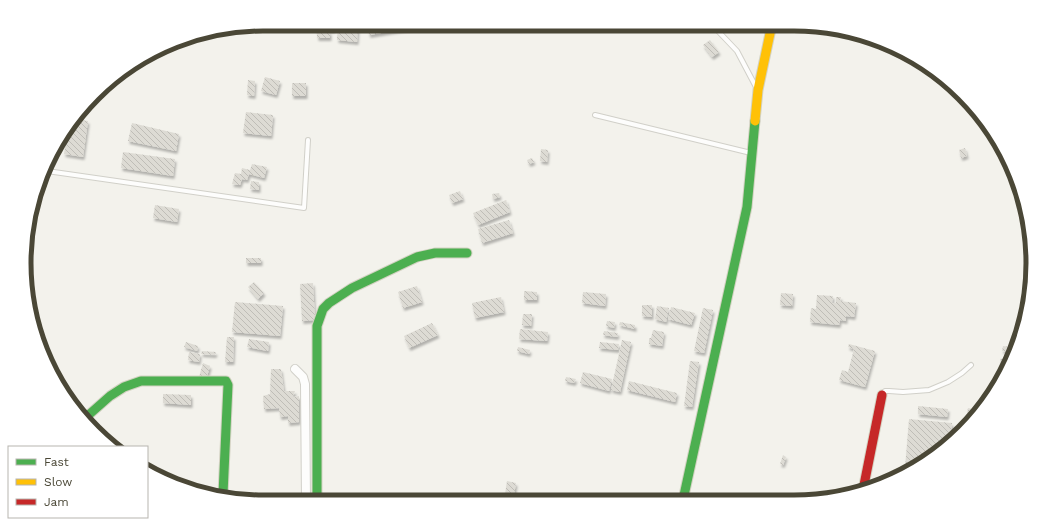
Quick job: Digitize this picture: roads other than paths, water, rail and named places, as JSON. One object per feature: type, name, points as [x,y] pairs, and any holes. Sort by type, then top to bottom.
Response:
[{"type":"street","points":[[683,495],[746,207],[758,90],[771,31]]},
{"type":"street","points":[[317,495],[317,326],[323,309],[329,302],[352,288],[417,256],[435,253],[467,253]]},
{"type":"street","points":[[295,369],[303,377],[305,384],[306,495]]},
{"type":"street","points":[[88,415],[110,396],[124,387],[140,381],[226,381],[228,385],[223,492]]},
{"type":"street","points":[[864,484],[882,395]]},
{"type":"lane","points":[[718,31],[737,51],[758,90]]},
{"type":"lane","points":[[595,115],[752,153]]},
{"type":"lane","points":[[50,171],[304,208],[308,140]]},
{"type":"lane","points":[[882,395],[884,392],[889,391],[903,392],[929,390],[948,382],[962,373],[971,364]]}]
